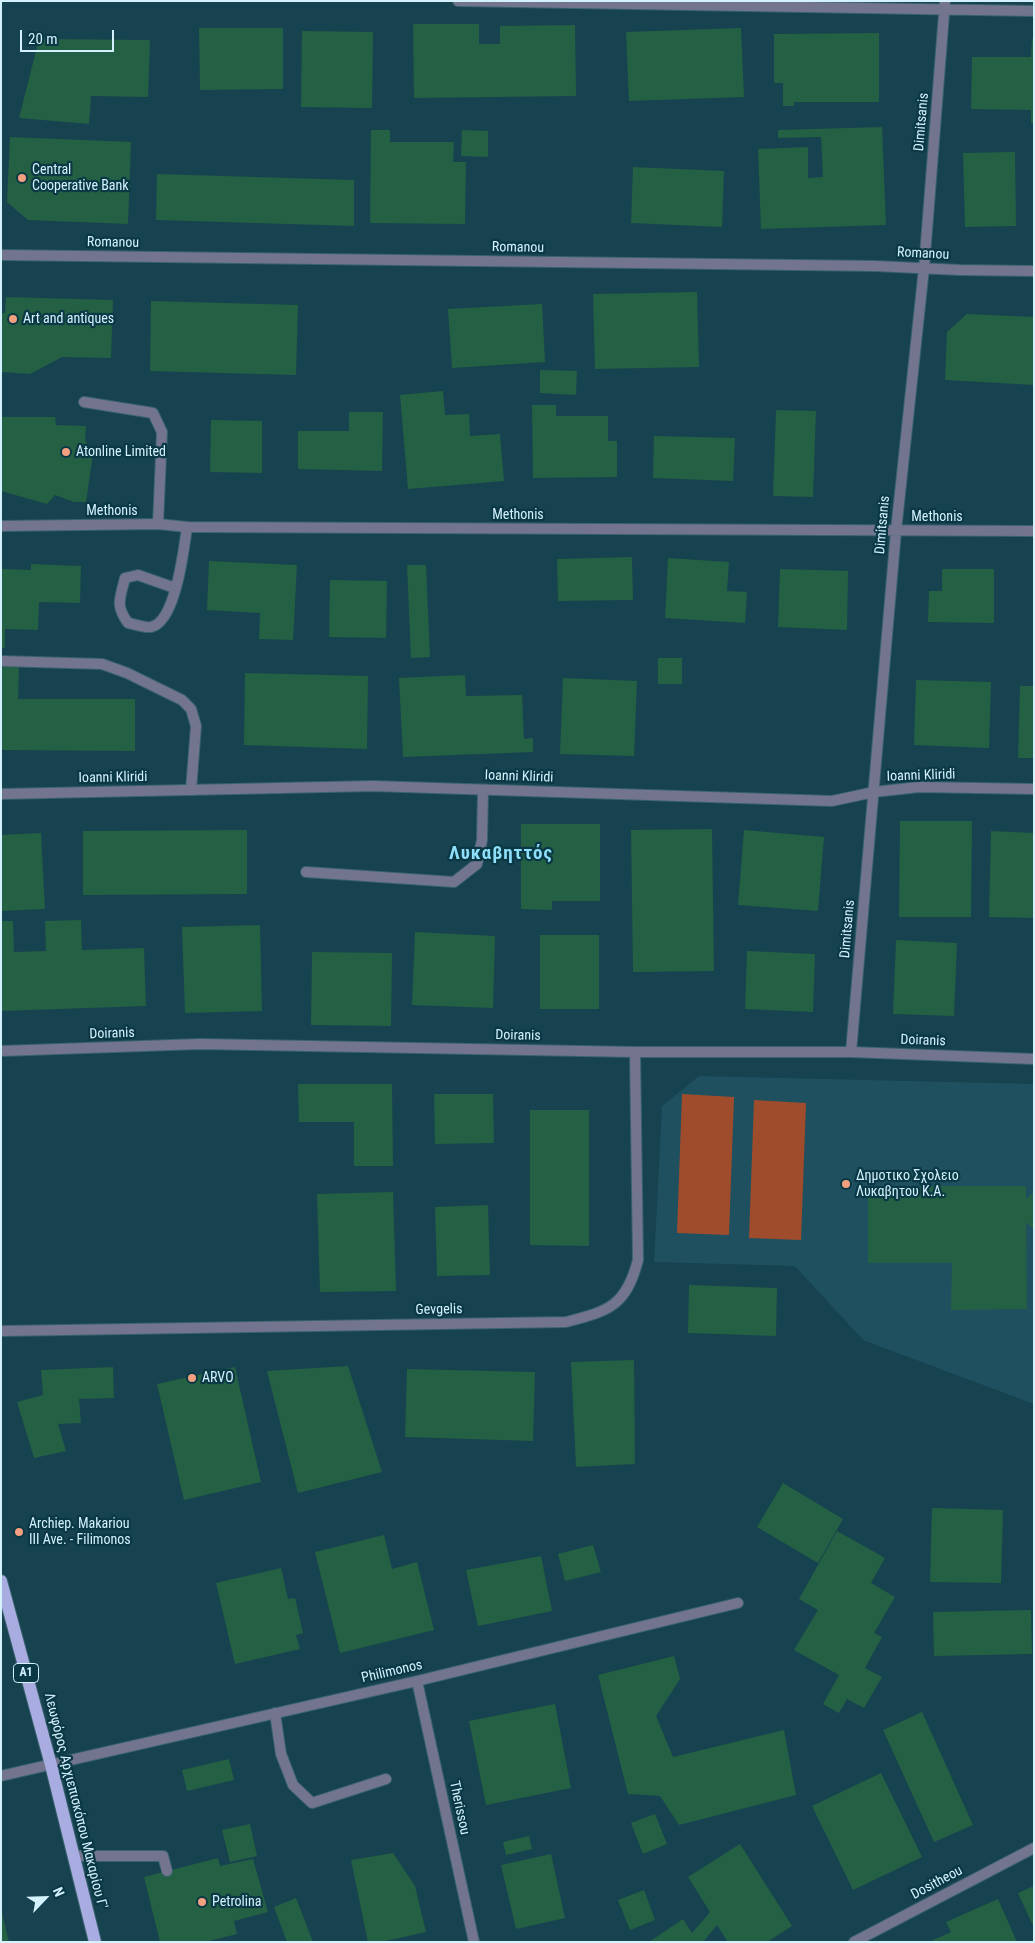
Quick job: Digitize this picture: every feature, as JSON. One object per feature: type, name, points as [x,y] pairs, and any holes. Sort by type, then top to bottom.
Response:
[{"type":"main road","name":"Λεωφόρος Αρχιεπισκόπου Μακαρίου Γ'","points":[[1,1581],[52,1765],[95,1942]]},
{"type":"street","points":[[458,1],[945,6],[1034,11]]},
{"type":"street","name":"Dimitsanis","points":[[851,1052],[896,531],[924,268],[945,6]]},
{"type":"street","name":"Romanou","points":[[1,255],[1034,271]]},
{"type":"street","points":[[84,402],[153,414],[162,432],[158,524]]},
{"type":"street","name":"Methonis","points":[[1,526],[158,524],[187,527],[1034,531]]},
{"type":"street","points":[[175,588],[138,575],[125,578],[118,606],[120,613],[128,623],[152,627],[163,620],[175,588],[182,568],[187,527]]},
{"type":"street","points":[[1,661],[102,664],[127,673],[182,700],[191,709],[196,726],[191,790]]},
{"type":"street","name":"Ioanni Kliridi","points":[[1,794],[373,786],[832,801],[874,792],[919,787],[1034,789]]},
{"type":"street","points":[[306,872],[454,882],[476,864],[482,840],[483,790]]},
{"type":"street","name":"Doiranis","points":[[1,1051],[200,1044],[635,1052],[851,1052],[1034,1059]]},
{"type":"street","name":"Gevgelis","points":[[1,1332],[566,1322],[596,1314],[617,1302],[632,1284],[638,1260],[635,1052]]},
{"type":"street","name":"Philimonos","points":[[1,1776],[417,1681],[738,1603]]},
{"type":"street","name":"Therissou","points":[[417,1681],[474,1942]]},
{"type":"street","points":[[275,1713],[282,1754],[293,1785],[312,1803],[386,1779]]},
{"type":"street","name":"Dositheou","points":[[854,1942],[870,1938],[1034,1848]]},
{"type":"street","points":[[74,1856],[162,1856],[167,1871]]},
{"type":"shaded area","name":"Δημοτικο Σχολειο Λυκαβητου Κ.Α.","points":[[699,1076],[1034,1084],[1034,1404],[863,1340],[795,1266],[654,1262],[662,1106]]},
{"type":"shaded area","points":[[682,1094],[734,1097],[729,1235],[677,1233]]},
{"type":"shaded area","points":[[754,1100],[806,1103],[801,1240],[749,1238]]},
{"type":"building","points":[[413,24],[479,24],[479,44],[500,44],[500,26],[575,25],[576,96],[414,98]]},
{"type":"building","points":[[199,28],[283,28],[283,89],[200,90]]},
{"type":"building","points":[[741,28],[744,97],[629,101],[626,32]]},
{"type":"building","points":[[302,31],[373,32],[372,108],[301,107]]},
{"type":"building","points":[[879,33],[879,102],[794,102],[794,106],[783,106],[783,83],[774,83],[774,34]]},
{"type":"building","points":[[39,39],[150,40],[148,97],[91,96],[89,124],[19,118]]},
{"type":"building","points":[[1032,39],[1034,39],[1034,123],[1031,123],[1031,110],[971,109],[972,57],[1031,57]]},
{"type":"building","points":[[882,127],[886,225],[761,229],[758,149],[808,147],[808,178],[823,177],[821,137],[778,138],[778,130]]},
{"type":"building","points":[[371,130],[390,130],[390,142],[454,142],[453,162],[466,162],[465,224],[370,223]]},
{"type":"building","points":[[462,130],[488,131],[488,157],[461,156]]},
{"type":"building","points":[[10,137],[131,142],[128,224],[28,220],[7,202]]},
{"type":"building","points":[[1015,152],[1016,226],[965,227],[963,153]]},
{"type":"building","points":[[633,167],[724,171],[722,227],[631,223]]},
{"type":"building","points":[[157,174],[354,180],[354,226],[156,220]]},
{"type":"building","points":[[697,292],[699,367],[595,369],[593,294]]},
{"type":"building","points":[[6,297],[113,300],[111,358],[62,357],[30,374],[1,372],[1,313],[5,313]]},
{"type":"building","points":[[151,301],[298,305],[296,375],[150,371]]},
{"type":"building","points":[[542,304],[545,362],[452,368],[448,309]]},
{"type":"building","points":[[967,314],[1034,317],[1034,385],[945,380],[947,332]]},
{"type":"building","points":[[540,370],[577,371],[576,395],[540,393]]},
{"type":"building","points":[[443,391],[445,415],[469,414],[470,436],[500,434],[504,481],[408,489],[400,395]]},
{"type":"building","points":[[532,405],[556,405],[556,416],[608,416],[608,441],[617,441],[617,477],[533,478]]},
{"type":"building","points":[[776,410],[816,411],[813,497],[773,496]]},
{"type":"building","points":[[349,412],[383,412],[382,471],[298,469],[298,431],[349,431]]},
{"type":"building","points":[[1,417],[55,417],[56,425],[86,426],[85,440],[93,454],[86,502],[74,502],[55,495],[47,504],[1,491]]},
{"type":"building","points":[[211,420],[262,421],[262,473],[210,472]]},
{"type":"building","points":[[654,436],[735,438],[733,481],[653,478]]},
{"type":"building","points":[[632,557],[633,600],[558,601],[557,559]]},
{"type":"building","points":[[668,558],[729,562],[727,591],[747,592],[745,623],[665,618]]},
{"type":"building","points":[[209,561],[297,565],[293,640],[259,639],[260,613],[207,610]]},
{"type":"building","points":[[31,564],[81,566],[80,603],[39,602],[38,630],[5,629],[5,648],[1,648],[1,569],[31,570]]},
{"type":"building","points":[[407,565],[426,565],[430,657],[411,658]]},
{"type":"building","points":[[780,569],[848,571],[847,630],[778,627]]},
{"type":"building","points":[[942,569],[994,569],[994,623],[928,622],[929,591],[942,591]]},
{"type":"building","points":[[330,580],[387,581],[386,638],[329,637]]},
{"type":"building","points":[[658,658],[682,658],[682,684],[658,684]]},
{"type":"building","points":[[1,665],[19,665],[18,699],[135,699],[135,751],[1,750]]},
{"type":"building","points":[[245,673],[368,676],[367,749],[244,745]]},
{"type":"building","points":[[465,675],[466,696],[522,695],[524,739],[533,738],[533,752],[403,757],[399,678]]},
{"type":"building","points":[[563,678],[637,681],[634,756],[560,754]]},
{"type":"building","points":[[916,680],[991,682],[989,748],[914,745]]},
{"type":"building","points":[[1020,686],[1034,686],[1034,758],[1018,758]]},
{"type":"building","points":[[900,821],[972,821],[971,917],[899,917]]},
{"type":"building","points":[[521,824],[600,824],[600,901],[552,901],[552,910],[521,909]]},
{"type":"building","points":[[712,829],[714,971],[633,972],[631,830]]},
{"type":"building","points":[[247,830],[247,894],[83,895],[83,831]]},
{"type":"building","points":[[744,830],[824,837],[818,911],[738,905]]},
{"type":"building","points":[[991,831],[1034,833],[1034,918],[989,917]]},
{"type":"building","points":[[41,833],[45,909],[1,911],[1,835]]},
{"type":"building","points":[[81,920],[82,950],[144,948],[146,1006],[1,1011],[1,921],[13,921],[14,952],[46,951],[45,921]]},
{"type":"building","points":[[260,925],[262,1011],[185,1013],[182,927]]},
{"type":"building","points":[[415,932],[495,936],[493,1008],[412,1005]]},
{"type":"building","points":[[540,935],[599,935],[599,1009],[540,1009]]},
{"type":"building","points":[[896,940],[957,943],[954,1016],[893,1014]]},
{"type":"building","points":[[747,951],[815,954],[813,1012],[745,1009]]},
{"type":"building","points":[[312,952],[392,953],[391,1026],[311,1025]]},
{"type":"building","points":[[298,1084],[392,1084],[393,1166],[354,1166],[354,1122],[299,1122]]},
{"type":"building","points":[[434,1094],[493,1094],[494,1143],[435,1144]]},
{"type":"building","points":[[530,1110],[589,1110],[589,1246],[530,1245]]},
{"type":"building","points":[[868,1186],[1026,1186],[1026,1199],[1034,1192],[1034,1230],[1026,1222],[1027,1309],[951,1310],[952,1263],[868,1263]]},
{"type":"building","points":[[393,1192],[396,1291],[320,1292],[317,1194]]},
{"type":"building","points":[[488,1205],[490,1275],[437,1276],[435,1207]]},
{"type":"building","points":[[689,1285],[777,1288],[776,1336],[688,1333]]},
{"type":"building","points":[[634,1360],[635,1464],[576,1467],[571,1362]]},
{"type":"building","points":[[348,1366],[382,1472],[298,1493],[267,1371]]},
{"type":"building","points":[[113,1367],[114,1398],[79,1399],[81,1423],[58,1424],[66,1451],[34,1458],[17,1402],[43,1395],[41,1370]]},
{"type":"building","points":[[235,1367],[261,1482],[184,1500],[157,1384]]},
{"type":"building","points":[[407,1369],[535,1372],[533,1441],[405,1437]]},
{"type":"building","points":[[783,1483],[843,1519],[818,1563],[757,1527]]},
{"type":"building","points":[[932,1508],[1003,1510],[1001,1583],[930,1582]]},
{"type":"building","points":[[837,1531],[885,1558],[871,1583],[895,1597],[874,1633],[882,1637],[865,1668],[882,1677],[864,1708],[847,1699],[839,1713],[823,1704],[839,1675],[794,1650],[818,1610],[799,1599]]},
{"type":"building","points":[[384,1535],[392,1569],[417,1562],[434,1630],[340,1653],[315,1552]]},
{"type":"building","points":[[593,1545],[601,1572],[565,1581],[558,1554]]},
{"type":"building","points":[[541,1556],[552,1611],[478,1626],[466,1570]]},
{"type":"building","points":[[281,1568],[288,1599],[295,1598],[303,1633],[296,1635],[300,1649],[235,1664],[216,1583]]},
{"type":"building","points":[[1031,1610],[1032,1654],[934,1656],[933,1612]]},
{"type":"building","points":[[674,1656],[680,1679],[656,1716],[673,1757],[784,1730],[796,1795],[679,1825],[660,1796],[628,1794],[598,1675]]},
{"type":"building","points":[[555,1704],[571,1788],[486,1805],[469,1721]]},
{"type":"building","points":[[922,1712],[973,1825],[934,1842],[883,1730]]},
{"type":"building","points":[[229,1759],[234,1780],[187,1791],[182,1770]]},
{"type":"building","points":[[881,1773],[922,1857],[853,1890],[812,1806]]},
{"type":"building","points":[[655,1814],[667,1844],[643,1854],[631,1823]]},
{"type":"building","points":[[250,1824],[257,1856],[230,1862],[222,1830]]},
{"type":"building","points":[[529,1836],[532,1849],[506,1855],[503,1842]]},
{"type":"building","points":[[740,1844],[792,1926],[767,1942],[728,1942],[717,1925],[703,1942],[649,1942],[683,1919],[692,1933],[710,1912],[688,1877]]},
{"type":"building","points":[[393,1853],[415,1886],[426,1932],[381,1942],[368,1942],[351,1860]]},
{"type":"building","points":[[551,1854],[565,1918],[516,1929],[501,1865]]},
{"type":"building","points":[[218,1858],[220,1866],[253,1859],[268,1912],[234,1921],[237,1934],[205,1942],[160,1942],[144,1877]]},
{"type":"building","points":[[1034,1886],[1034,1928],[1018,1893]]},
{"type":"building","points":[[644,1890],[655,1920],[630,1930],[618,1900]]},
{"type":"building","points":[[296,1898],[313,1942],[287,1942],[274,1907]]},
{"type":"building","points":[[998,1899],[1017,1942],[929,1942],[951,1932],[946,1922]]},
{"type":"building","points":[[2,1913],[9,1942],[1,1942]]},
{"type":"place","name":"Central Cooperative Bank","points":[[22,178]]},
{"type":"place","name":"Art and antiques","points":[[13,319]]},
{"type":"place","name":"Atonline Limited","points":[[66,452]]},
{"type":"place","name":"Δημοτικο Σχολειο Λυκαβητου Κ.Α.","points":[[846,1184]]},
{"type":"place","name":"ARVO","points":[[192,1378]]},
{"type":"place","name":"Archiep. Makariou III Ave. - Filimonos","points":[[19,1532]]},
{"type":"place","name":"Petrolina","points":[[202,1902]]},
{"type":"district","name":"Λυκαβηττός","points":[[501,854]]}]
